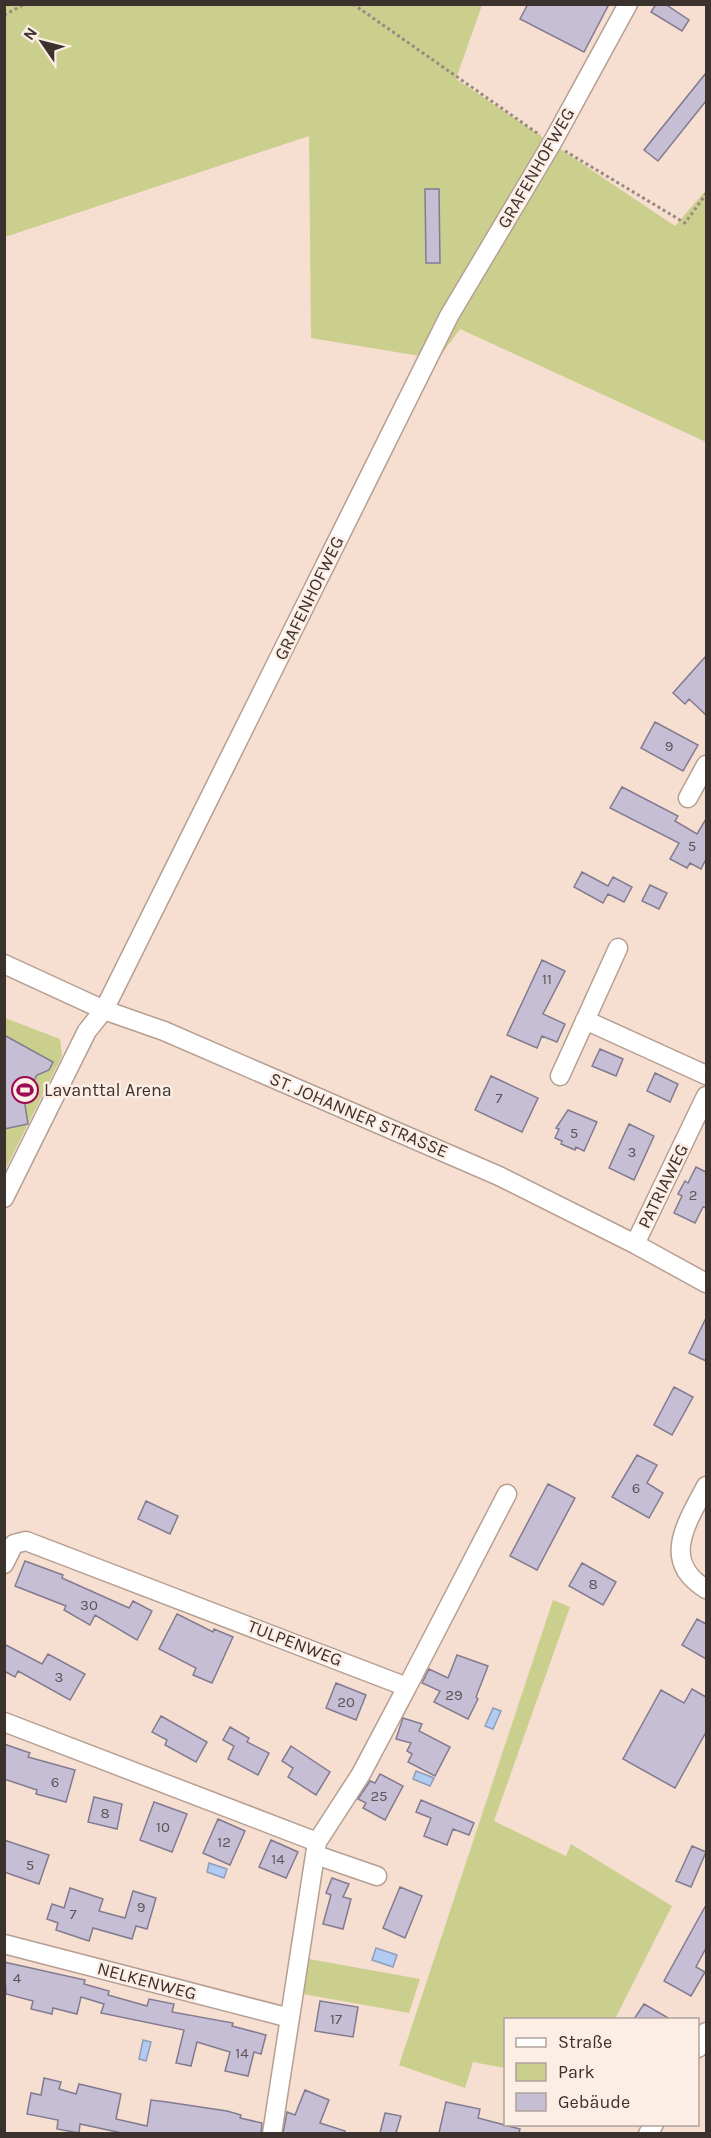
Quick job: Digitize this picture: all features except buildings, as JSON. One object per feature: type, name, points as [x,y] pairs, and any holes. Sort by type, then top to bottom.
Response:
[{"type":"street","name":"GRAFENHOFWEG","points":[[4,1198],[87,1031],[104,1010],[449,316],[552,143],[628,4]]},
{"type":"street","points":[[688,798],[706,765]]},
{"type":"street","points":[[560,1076],[618,948]]},
{"type":"street","name":"ST. JOHANNER STRASSE","points":[[4,964],[104,1010],[164,1031],[499,1176],[635,1244],[706,1283]]},
{"type":"street","points":[[585,1020],[706,1075]]},
{"type":"street","name":"PATRIAWEG","points":[[635,1244],[706,1096]]},
{"type":"street","points":[[706,1486],[683,1533],[680,1551],[682,1569],[706,1589]]},
{"type":"street","points":[[272,2133],[316,1848],[361,1774],[507,1494]]},
{"type":"street","name":"TULPENWEG","points":[[9,1542],[26,1541],[407,1687]]},
{"type":"street","points":[[4,1564],[9,1542]]},
{"type":"street","points":[[4,1722],[316,1848],[377,1876]]},
{"type":"street","name":"NELKENWEG","points":[[4,1944],[290,2018]]},
{"type":"street","points":[[699,2046],[706,2032]]},
{"type":"path","points":[[4,15],[25,4]]},
{"type":"path","points":[[353,4],[552,143],[685,223],[706,194]]},
{"type":"green space","points":[[4,5],[482,5],[456,79],[675,226],[706,190],[706,442],[460,329],[438,359],[311,338],[309,136],[5,237]]},
{"type":"green space","name":"Lavanttal Arena","points":[[5,1018],[60,1039],[62,1056],[5,1170]]},
{"type":"green space","points":[[553,1600],[570,1607],[494,1821],[566,1856],[571,1844],[672,1906],[616,2018],[504,2018],[504,2068],[473,2062],[465,2088],[399,2065]]},
{"type":"green space","points":[[309,1959],[420,1979],[409,2013],[303,1994]]},
{"type":"water","points":[[493,1708],[501,1711],[493,1729],[485,1726]]},
{"type":"water","points":[[416,1771],[434,1778],[430,1786],[413,1779]]},
{"type":"water","points":[[209,1863],[227,1869],[224,1878],[207,1872]]},
{"type":"water","points":[[376,1948],[397,1955],[393,1967],[372,1960]]},
{"type":"water","points":[[143,2040],[151,2042],[146,2061],[139,2059]]},
{"type":"place","name":"Lavanttal Arena","points":[[25,1090]]}]
